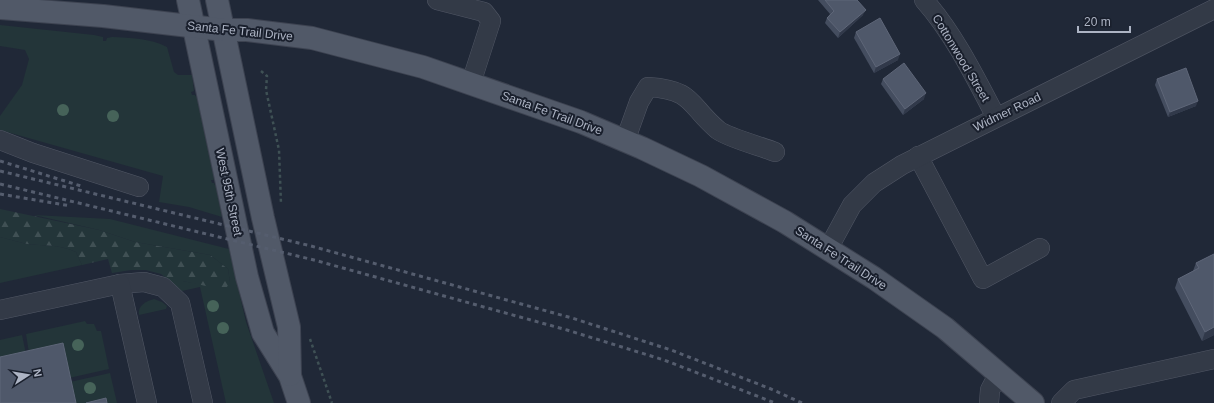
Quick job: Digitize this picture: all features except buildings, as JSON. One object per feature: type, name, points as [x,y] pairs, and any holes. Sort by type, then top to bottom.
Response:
[{"type":"main road","name":"West 95th Street","points":[[188,0],[247,277],[263,334],[290,376],[300,403]]},
{"type":"main road","name":"West 95th Street","points":[[217,0],[263,218],[289,327],[290,376]]},
{"type":"main road","name":"Santa Fe Trail Drive","points":[[0,8],[103,16],[224,30],[247,30],[312,38],[401,60],[581,122],[701,176],[785,222],[874,278],[944,328],[1033,403]]},
{"type":"street","points":[[437,0],[478,5],[491,21],[471,83]]},
{"type":"street","name":"Cottonwood Street","points":[[924,0],[968,65],[996,117]]},
{"type":"street","name":"Widmer Road","points":[[828,249],[852,205],[874,183],[918,156],[1214,9]]},
{"type":"street","points":[[625,141],[639,102],[648,87],[668,88],[686,96],[719,131],[775,152]]},
{"type":"street","points":[[0,140],[33,153],[139,187]]},
{"type":"street","points":[[918,156],[983,279],[1040,248]]},
{"type":"street","points":[[0,310],[120,284],[144,282],[163,287],[180,303],[203,403]]},
{"type":"street","points":[[120,284],[147,403]]},
{"type":"street","points":[[1061,403],[1074,390],[1214,360]]},
{"type":"street","points":[[989,403],[990,390],[999,373]]},
{"type":"path","points":[[261,72],[267,76],[266,90],[279,150],[282,209]]},
{"type":"path","points":[[309,338],[332,403]]},
{"type":"green space","points":[[0,25],[94,35],[103,37],[103,41],[106,41],[107,38],[112,37],[140,39],[167,47],[174,72],[178,75],[192,75],[194,91],[191,92],[192,95],[195,95],[197,98],[213,173],[214,180],[211,180],[216,187],[222,217],[189,207],[159,202],[163,176],[0,130],[0,116],[22,85],[29,59],[25,50],[0,46]]},
{"type":"green space","points":[[0,209],[99,230],[135,242],[210,255],[228,269],[230,283],[226,288],[215,288],[183,281],[170,281],[161,274],[146,270],[131,270],[112,273],[108,259],[82,265],[76,252],[70,249],[58,246],[27,244],[0,237]]},
{"type":"green space","points":[[34,215],[110,219],[229,249],[246,322],[274,403],[226,403],[200,287],[182,291],[170,281],[183,281],[205,285],[230,283],[228,269],[210,255],[135,242],[99,230]]},
{"type":"green space","points":[[0,237],[27,244],[58,246],[70,249],[76,252],[82,265],[0,283]]},
{"type":"green space","points":[[154,299],[167,306],[166,309],[139,315],[139,309],[143,304]]},
{"type":"green space","points":[[85,321],[87,324],[94,324],[97,331],[101,331],[109,369],[69,378],[29,353],[26,334]]},
{"type":"green space","points":[[22,335],[26,354],[0,359],[0,340]]},
{"type":"green space","points":[[110,373],[117,403],[74,403],[70,382]]},
{"type":"railway","points":[[0,161],[81,186]]},
{"type":"railway","points":[[0,171],[311,246],[572,318],[671,350],[771,389],[802,403]]},
{"type":"railway","points":[[0,184],[314,260],[567,330],[664,360],[775,403]]},
{"type":"railway","points":[[0,194],[71,206]]}]
